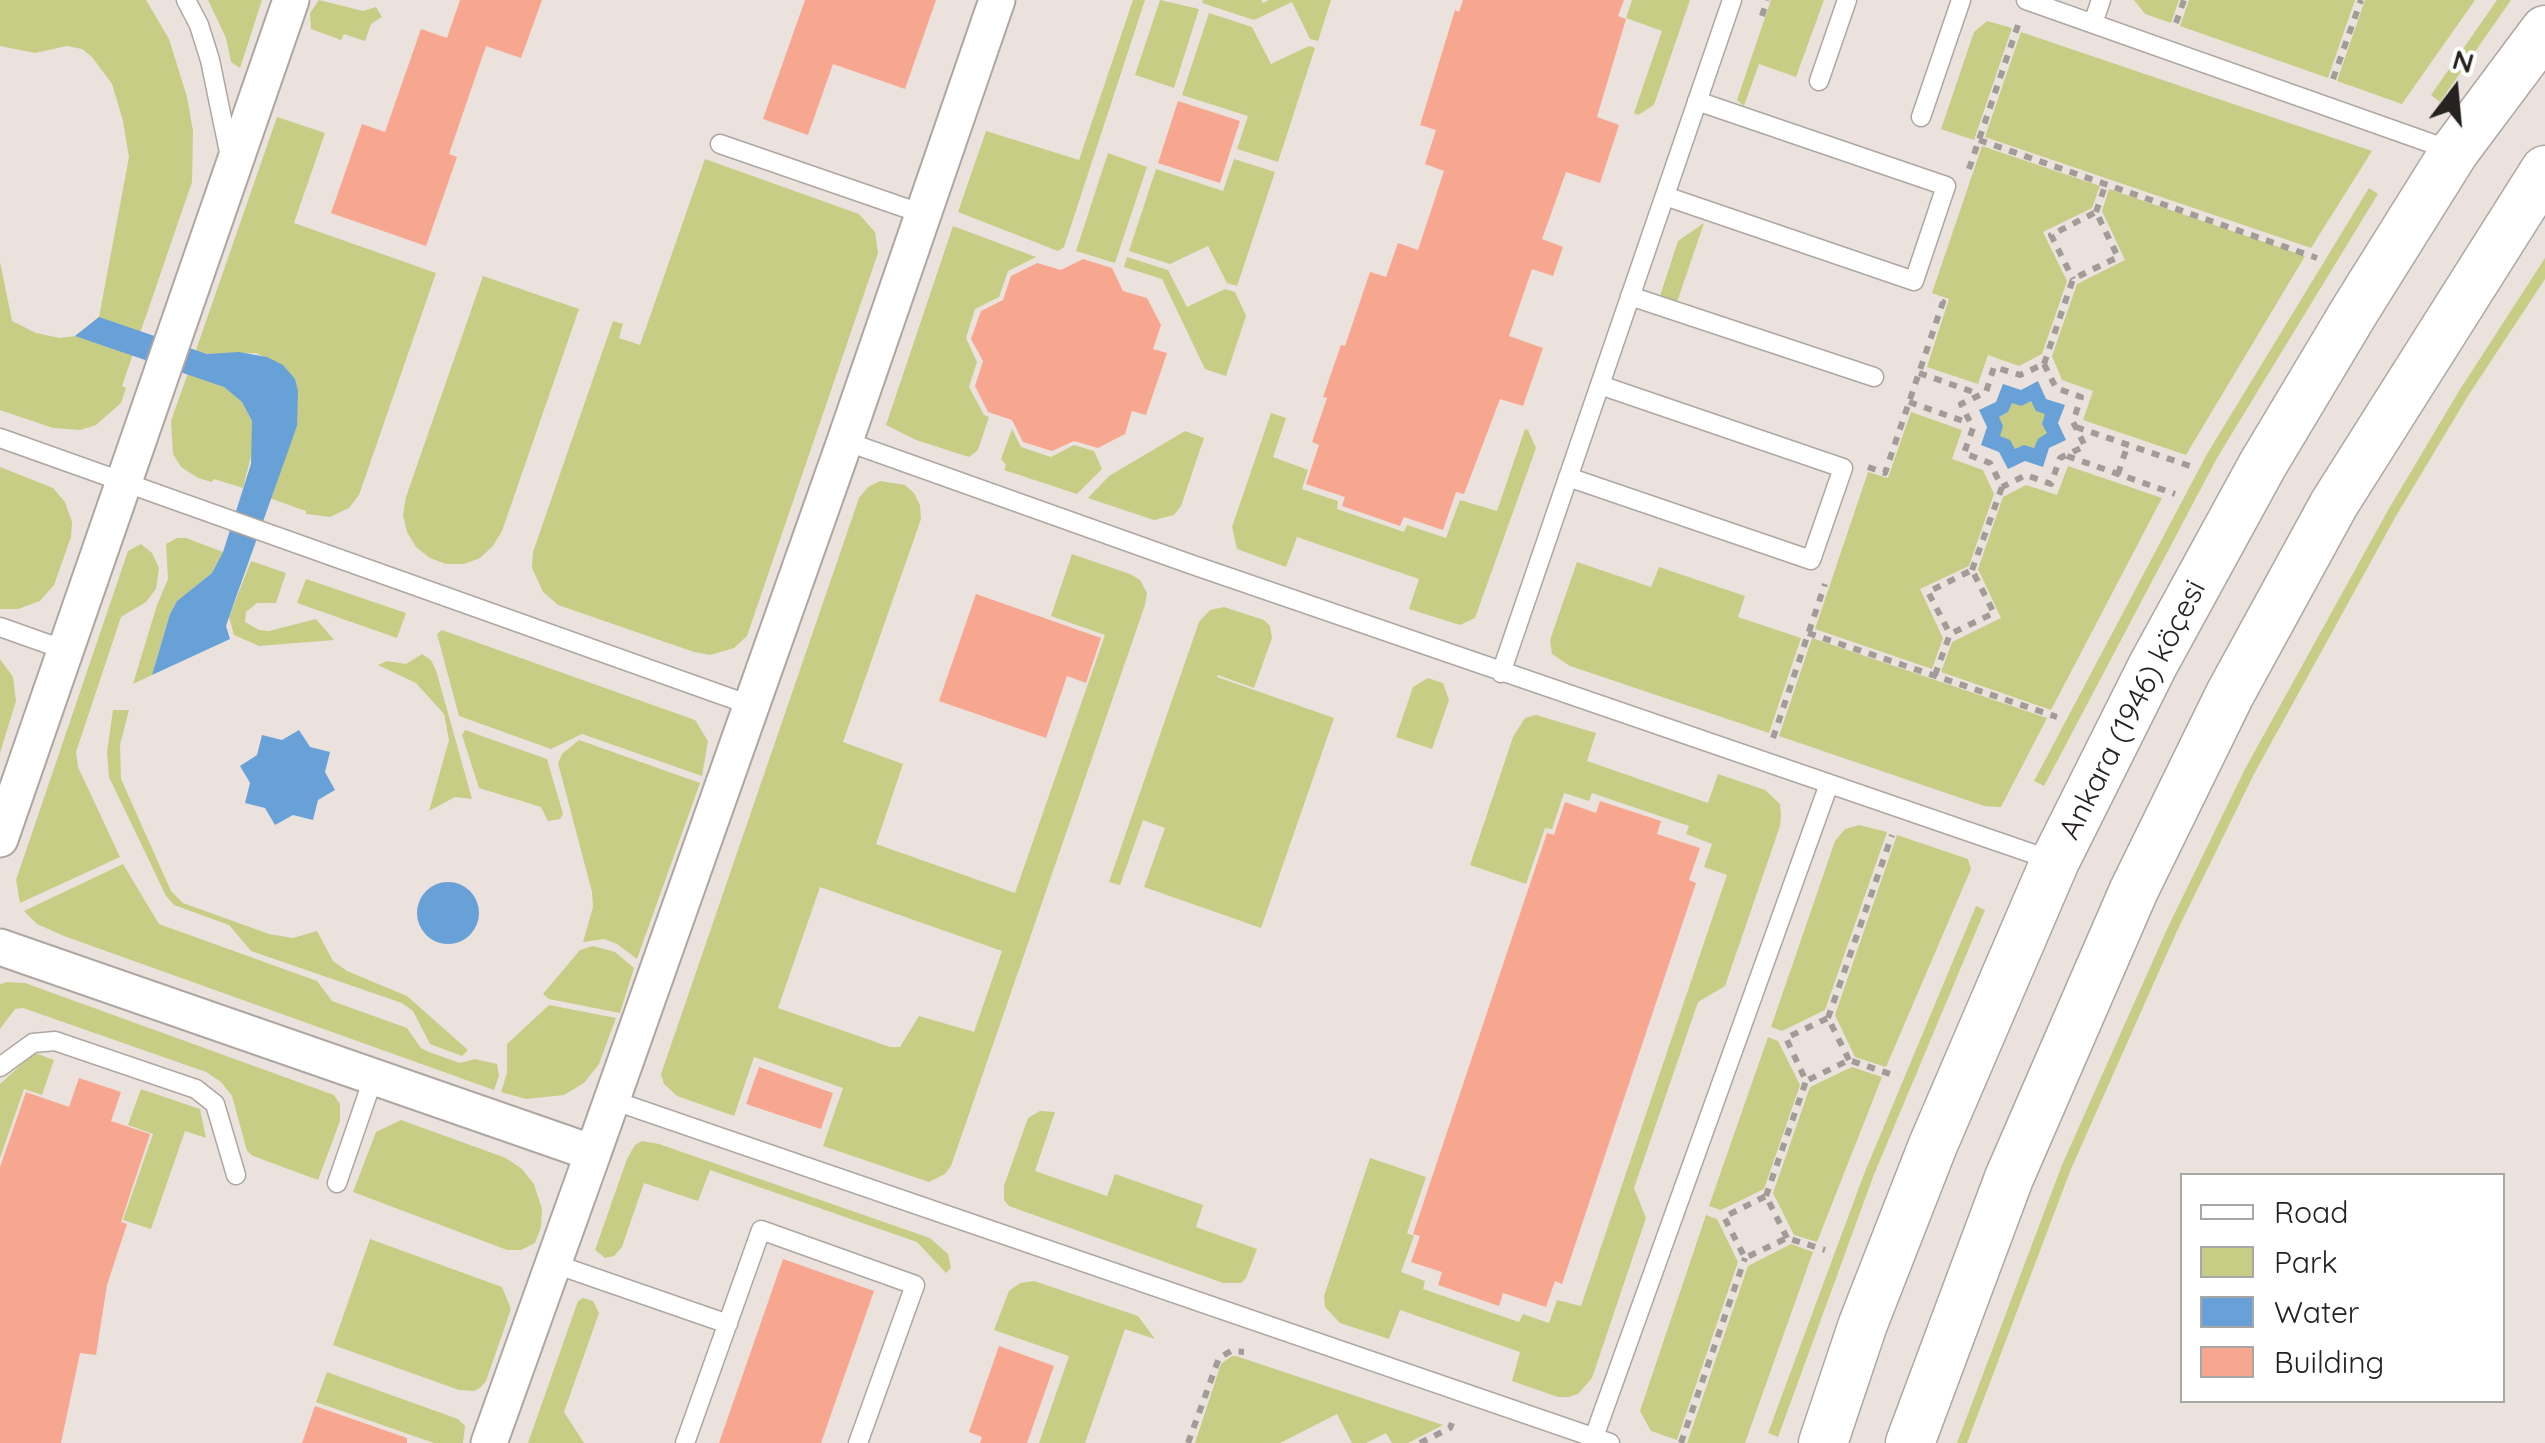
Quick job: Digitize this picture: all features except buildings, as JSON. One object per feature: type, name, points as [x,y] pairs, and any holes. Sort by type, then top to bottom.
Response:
[{"type":"main road","name":"Ankara (1946) köçesi","points":[[1823,1443],[1863,1324],[1932,1145],[2055,861],[2153,665],[2262,464],[2454,152],[2545,30]]},
{"type":"main road","points":[[1913,1441],[2009,1178],[2134,890],[2230,694],[2334,504],[2545,170]]},
{"type":"street","points":[[0,838],[291,0]]},
{"type":"street","points":[[490,1443],[998,0]]},
{"type":"street","points":[[0,947],[593,1153]]},
{"type":"lane","points":[[186,0],[210,60],[232,170]]},
{"type":"lane","points":[[1502,672],[1732,0]]},
{"type":"lane","points":[[1818,81],[1846,0]]},
{"type":"lane","points":[[1920,117],[1961,0]]},
{"type":"lane","points":[[2026,0],[2454,152]]},
{"type":"lane","points":[[2092,23],[2100,0]]},
{"type":"lane","points":[[1665,196],[1914,281],[1946,186],[1697,101]]},
{"type":"lane","points":[[720,144],[924,214]]},
{"type":"lane","points":[[1630,296],[1874,377]]},
{"type":"lane","points":[[1568,477],[1812,560],[1843,468],[1600,384]]},
{"type":"lane","points":[[0,438],[750,705]]},
{"type":"lane","points":[[845,442],[2055,861]]},
{"type":"lane","points":[[0,627],[65,650]]},
{"type":"lane","points":[[612,1100],[1602,1440],[1829,784]]},
{"type":"lane","points":[[0,1067],[33,1043],[55,1041],[196,1089],[215,1104],[236,1175]]},
{"type":"lane","points":[[337,1183],[374,1076]]},
{"type":"lane","points":[[685,1443],[762,1230],[915,1285],[858,1443]]},
{"type":"lane","points":[[552,1263],[728,1324]]},
{"type":"path","points":[[2174,28],[2184,0]]},
{"type":"path","points":[[2331,83],[2360,0]]},
{"type":"path","points":[[1979,140],[2317,258]]},
{"type":"path","points":[[2073,279],[2050,235],[2096,212],[2106,183]]},
{"type":"path","points":[[2002,487],[1990,463],[1964,453],[1973,428],[1961,404],[1986,392],[1994,367],[2020,376],[2044,364],[2073,279],[2118,257],[2096,212]]},
{"type":"path","points":[[1950,634],[1928,592],[1972,570],[2002,487],[2026,474],[2051,484],[2060,458],[2084,446],[2073,422],[2081,397],[2056,388],[2044,364]]},
{"type":"path","points":[[1919,373],[1980,394]]},
{"type":"path","points":[[1909,402],[1971,424]]},
{"type":"path","points":[[2075,426],[2190,466]]},
{"type":"path","points":[[2118,474],[2128,444]]},
{"type":"path","points":[[2066,456],[2175,494]]},
{"type":"path","points":[[1935,675],[1950,634],[1994,613],[1972,570]]},
{"type":"path","points":[[1808,632],[2057,717]]},
{"type":"path","points":[[1772,739],[1790,745]]},
{"type":"path","points":[[1848,1060],[1828,1018],[1894,829]]},
{"type":"path","points":[[1806,1080],[1783,1037],[1828,1018]]},
{"type":"path","points":[[1787,1238],[1766,1196],[1806,1080],[1848,1060],[1893,1075]]},
{"type":"path","points":[[1745,1258],[1722,1216],[1766,1196]]},
{"type":"path","points":[[1681,1443],[1745,1258],[1787,1238],[1824,1250]]},
{"type":"path","points":[[1188,1443],[1218,1358],[1231,1350],[1258,1357]]},
{"type":"path","points":[[1435,1417],[1468,1428]]},
{"type":"path","points":[[1420,1443],[1450,1428],[1452,1423]]},
{"type":"green space","points":[[0,0],[146,0],[169,39],[187,97],[193,131],[192,182],[122,386],[126,388],[121,403],[96,425],[80,430],[53,428],[0,410],[0,262],[12,321],[36,333],[60,338],[75,336],[99,317],[129,157],[123,121],[112,84],[82,49],[67,46],[35,53],[0,46]]},
{"type":"green space","points":[[208,0],[262,0],[240,68],[231,62],[226,38]]},
{"type":"green space","points":[[319,0],[363,11],[376,7],[382,17],[371,24],[365,41],[344,34],[341,40],[311,29],[310,13]]},
{"type":"green space","points":[[1133,0],[1145,0],[1064,247],[1058,251],[958,212],[986,131],[1079,160]]},
{"type":"green space","points":[[1160,0],[1199,9],[1174,88],[1135,75]]},
{"type":"green space","points":[[1331,0],[1318,41],[1310,39],[1292,2],[1254,20],[1202,3]]},
{"type":"green space","points":[[1632,0],[1690,0],[1654,105],[1638,115],[1634,113],[1662,31],[1626,18]]},
{"type":"green space","points":[[1771,0],[1824,0],[1796,77],[1759,64],[1744,106],[1737,100]]},
{"type":"green space","points":[[2134,0],[2179,0],[2171,23],[2145,14]]},
{"type":"green space","points":[[2189,0],[2355,0],[2328,78],[2180,26]]},
{"type":"green space","points":[[2365,0],[2475,0],[2402,104],[2337,81]]},
{"type":"green space","points":[[2497,0],[2511,0],[2440,102],[2431,95]]},
{"type":"green space","points":[[1209,13],[1252,27],[1271,64],[1309,46],[1315,48],[1278,162],[1237,149],[1248,116],[1182,95]]},
{"type":"green space","points":[[1987,21],[2012,28],[1974,140],[1941,129],[1974,32]]},
{"type":"green space","points":[[2021,32],[2372,151],[2311,248],[1985,137]]},
{"type":"green space","points":[[277,117],[325,133],[294,223],[436,273],[359,495],[349,508],[330,517],[306,514],[269,498],[297,426],[282,365],[256,353],[207,354],[196,350]]},
{"type":"green space","points":[[1982,146],[2100,186],[2092,208],[2043,232],[2067,281],[2042,354],[2019,366],[1988,355],[1978,384],[1927,367],[1949,299],[1932,293]]},
{"type":"green space","points":[[1108,153],[1147,167],[1115,263],[1076,251]]},
{"type":"green space","points":[[705,159],[859,214],[875,232],[878,253],[747,636],[734,648],[710,655],[558,605],[543,592],[532,568],[533,552],[613,321],[623,324],[619,338],[640,345]]},
{"type":"green space","points":[[1234,159],[1275,172],[1237,286],[1227,283],[1208,246],[1170,264],[1129,251],[1156,169],[1223,191]]},
{"type":"green space","points":[[2369,188],[2378,194],[2217,458],[2044,786],[2034,781],[2207,454]]},
{"type":"green space","points":[[2109,189],[2305,256],[2186,455],[2083,420],[2093,391],[2062,380],[2052,356],[2077,284],[2125,260],[2102,211]]},
{"type":"green space","points":[[1704,223],[1676,305],[1659,299],[1678,241]]},
{"type":"green space","points":[[953,226],[1036,257],[1008,271],[999,297],[975,309],[966,338],[977,362],[969,387],[984,415],[989,417],[978,450],[969,457],[916,440],[886,425]]},
{"type":"green space","points":[[1127,257],[1168,270],[1187,307],[1225,289],[1235,292],[1246,316],[1226,376],[1205,369],[1162,279],[1124,267]]},
{"type":"green space","points":[[2545,258],[2545,279],[2396,516],[2254,774],[2177,931],[2071,1169],[1967,1443],[1957,1443],[2062,1165],[2168,927],[2245,769],[2387,512]]},
{"type":"green space","points":[[483,276],[579,309],[502,531],[480,558],[464,564],[446,564],[416,547],[403,515]]},
{"type":"green space","points":[[188,373],[224,387],[242,402],[252,421],[254,444],[243,488],[198,478],[181,467],[173,454],[171,421]]},
{"type":"green space","points":[[2031,401],[2046,414],[2047,433],[2034,448],[2015,449],[2000,436],[1999,417],[2008,412],[2012,402]]},
{"type":"green space","points":[[1911,412],[1962,430],[1952,459],[1983,470],[1994,494],[1969,566],[1920,589],[1943,638],[1932,669],[1815,629],[1868,472],[1888,478]]},
{"type":"green space","points":[[1271,413],[1286,418],[1273,457],[1308,470],[1302,489],[1338,501],[1337,509],[1404,532],[1407,525],[1446,538],[1460,500],[1497,511],[1525,429],[1528,430],[1536,448],[1475,618],[1460,625],[1409,609],[1419,579],[1297,537],[1286,567],[1237,549],[1232,527]]},
{"type":"green space","points":[[1012,429],[1021,447],[1051,457],[1074,445],[1094,451],[1102,469],[1077,494],[1004,470],[1006,465],[1001,459]]},
{"type":"green space","points":[[1185,431],[1204,438],[1181,506],[1174,515],[1154,520],[1088,498],[1109,476]]},
{"type":"green space","points":[[2068,466],[2162,498],[2051,710],[1941,672],[1952,642],[2001,618],[1978,569],[2003,497],[2026,485],[2057,495]]},
{"type":"green space","points":[[0,467],[53,488],[65,502],[72,522],[71,537],[54,585],[40,601],[18,609],[0,609]]},
{"type":"green space","points":[[880,481],[905,485],[920,505],[921,519],[843,742],[903,764],[876,844],[1015,893],[1105,635],[1051,616],[1072,554],[1130,574],[1140,580],[1147,593],[951,1166],[929,1182],[823,1146],[843,1088],[754,1057],[734,1116],[677,1096],[664,1084],[661,1074],[859,498]],"holes":[[[820,887],[1002,951],[974,1032],[919,1016],[900,1047],[890,1047],[778,1008]]]},
{"type":"green space","points":[[177,538],[223,552],[212,573],[177,601],[152,675],[133,684],[168,579],[166,544]]},
{"type":"green space","points":[[141,544],[152,553],[159,568],[156,589],[146,602],[121,617],[76,752],[78,767],[120,857],[20,903],[16,880],[128,551]]},
{"type":"green space","points":[[251,561],[286,573],[276,603],[257,603],[246,612],[245,622],[269,631],[316,619],[334,640],[259,646],[234,635],[229,617]]},
{"type":"green space","points":[[1577,562],[1651,587],[1659,567],[1745,596],[1738,617],[1801,638],[1769,733],[1570,666],[1552,654],[1550,640]]},
{"type":"green space","points":[[306,579],[406,613],[397,638],[297,603]]},
{"type":"green space","points":[[1224,607],[1264,620],[1270,626],[1272,638],[1254,688],[1217,677],[1334,718],[1261,928],[1144,887],[1165,828],[1143,820],[1120,885],[1109,882],[1199,622],[1210,610]]},
{"type":"green space","points":[[442,630],[695,720],[708,741],[702,776],[582,734],[551,749],[459,716],[437,634]]},
{"type":"green space","points":[[1812,638],[2047,718],[2001,807],[1984,806],[1779,736]]},
{"type":"green space","points":[[422,654],[436,670],[472,799],[455,797],[429,811],[449,740],[444,714],[416,683],[378,665],[387,661],[406,664]]},
{"type":"green space","points":[[0,659],[13,677],[16,701],[0,753]]},
{"type":"green space","points":[[1428,678],[1443,683],[1449,700],[1432,749],[1396,737],[1413,687]]},
{"type":"green space","points":[[113,710],[129,710],[120,745],[121,779],[171,891],[183,903],[269,934],[293,938],[317,931],[333,961],[347,971],[407,996],[468,1050],[462,1056],[430,1044],[413,1011],[402,1003],[251,951],[229,925],[174,905],[166,896],[109,777],[107,752]]},
{"type":"green space","points":[[1536,715],[1596,733],[1587,761],[1708,803],[1718,774],[1765,790],[1780,804],[1781,814],[1725,986],[1698,1002],[1634,1188],[1646,1218],[1592,1378],[1578,1394],[1568,1397],[1512,1381],[1520,1352],[1400,1310],[1389,1339],[1340,1323],[1325,1307],[1324,1296],[1370,1158],[1426,1177],[1407,1233],[1414,1236],[1401,1272],[1425,1281],[1423,1289],[1519,1322],[1523,1314],[1549,1323],[1557,1300],[1581,1306],[1727,875],[1704,867],[1712,844],[1686,834],[1689,826],[1592,793],[1589,801],[1564,793],[1552,829],[1545,828],[1526,884],[1470,865],[1513,737],[1525,718]]},
{"type":"green space","points":[[465,730],[547,759],[563,814],[560,819],[548,821],[541,807],[479,788],[462,735]]},
{"type":"green space","points":[[579,740],[700,783],[637,959],[604,939],[583,942],[593,907],[592,892],[558,763],[562,754]]},
{"type":"green space","points":[[1859,825],[1887,832],[1825,1010],[1782,1031],[1771,1027],[1835,841],[1845,829]]},
{"type":"green space","points":[[1897,835],[1968,859],[1971,869],[1886,1067],[1855,1057],[1835,1015]]},
{"type":"green space","points":[[123,864],[159,924],[317,981],[332,1001],[407,1028],[421,1048],[429,1052],[460,1063],[475,1059],[497,1064],[499,1076],[494,1090],[64,936],[37,924],[24,911]]},
{"type":"green space","points":[[1976,906],[1985,910],[1873,1177],[1778,1437],[1768,1433],[1864,1174]]},
{"type":"green space","points":[[593,946],[615,952],[634,968],[620,1013],[549,999],[543,994],[580,950]]},
{"type":"green space","points":[[25,983],[334,1095],[340,1104],[340,1121],[318,1180],[247,1151],[232,1096],[206,1072],[23,1008],[15,1009],[0,1029],[0,984]]},
{"type":"green space","points":[[549,1005],[616,1018],[599,1064],[584,1083],[564,1095],[526,1099],[501,1092],[507,1073],[507,1044]]},
{"type":"green space","points":[[1768,1037],[1778,1041],[1800,1085],[1764,1189],[1721,1210],[1709,1206]]},
{"type":"green space","points":[[38,1054],[54,1060],[42,1095],[24,1089],[0,1158],[0,1084]]},
{"type":"green space","points":[[1852,1067],[1882,1077],[1817,1242],[1794,1235],[1773,1193],[1810,1087]]},
{"type":"green space","points":[[141,1089],[200,1109],[206,1138],[185,1131],[151,1229],[123,1220],[153,1134],[128,1125]]},
{"type":"green space","points":[[1040,1111],[1055,1112],[1035,1171],[1107,1196],[1115,1174],[1203,1205],[1196,1227],[1257,1249],[1246,1278],[1241,1283],[1223,1283],[1009,1206],[1004,1200],[1004,1186],[1028,1118]]},
{"type":"green space","points":[[401,1120],[506,1158],[522,1169],[534,1184],[542,1209],[535,1243],[521,1250],[507,1250],[353,1192],[376,1132]]},
{"type":"green space","points":[[642,1141],[930,1238],[948,1254],[951,1268],[946,1273],[917,1242],[710,1170],[698,1201],[644,1183],[622,1247],[614,1256],[605,1258],[595,1250],[627,1159]]},
{"type":"green space","points":[[1706,1215],[1717,1219],[1738,1262],[1677,1440],[1651,1431],[1640,1411]]},
{"type":"green space","points":[[370,1239],[502,1287],[511,1309],[481,1387],[474,1391],[459,1390],[333,1345]]},
{"type":"green space","points":[[1791,1244],[1813,1252],[1745,1443],[1687,1443],[1748,1266]]},
{"type":"green space","points":[[1034,1281],[1138,1316],[1155,1339],[1125,1329],[1085,1443],[1039,1443],[1069,1356],[994,1330],[1009,1291],[1020,1283]]},
{"type":"green space","points":[[578,1301],[593,1301],[599,1313],[564,1412],[584,1443],[528,1443]]},
{"type":"green space","points":[[1232,1356],[1443,1425],[1408,1443],[1392,1443],[1386,1433],[1366,1443],[1352,1443],[1337,1414],[1280,1443],[1195,1443],[1221,1364]]},
{"type":"green space","points":[[327,1372],[458,1419],[465,1426],[463,1443],[434,1443],[316,1402]]},
{"type":"water","points":[[99,317],[207,354],[239,352],[267,357],[283,365],[295,379],[298,391],[297,426],[226,626],[230,639],[152,675],[177,601],[212,573],[223,552],[251,464],[252,421],[242,402],[224,387],[75,336]]},
{"type":"water","points":[[2038,381],[2046,399],[2065,405],[2058,423],[2066,440],[2049,448],[2043,467],[2025,461],[2008,469],[1999,452],[1981,445],[1987,427],[1979,410],[1996,402],[2003,384],[2021,390]],"holes":[[[2031,401],[2036,411],[2045,414],[2042,424],[2047,433],[2034,448],[2024,445],[2015,449],[2010,440],[2000,436],[2003,426],[1999,417],[2008,412],[2012,403],[2021,406]]]},
{"type":"water","points":[[299,730],[310,747],[330,752],[325,772],[335,790],[318,800],[313,820],[293,815],[275,825],[265,808],[245,803],[250,783],[240,766],[257,755],[262,735],[282,740]]},
{"type":"water","points":[[448,882],[470,891],[479,913],[470,935],[448,944],[426,935],[417,913],[426,891]]}]
